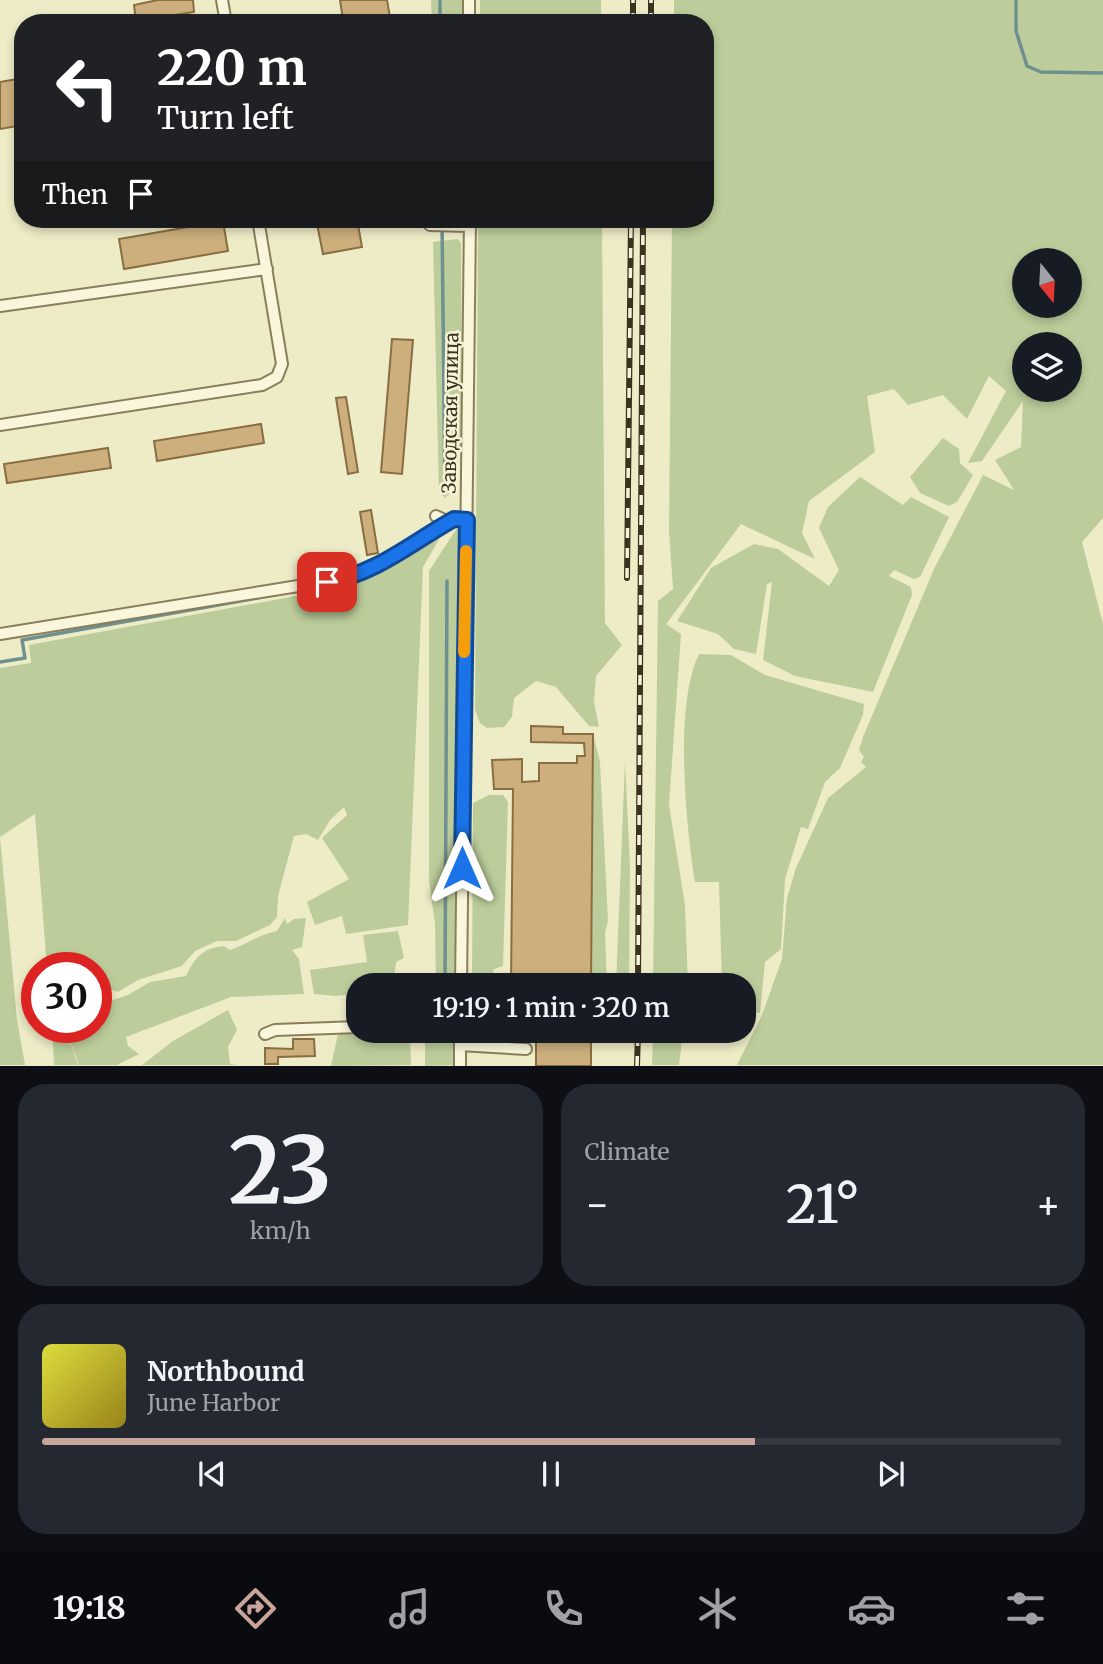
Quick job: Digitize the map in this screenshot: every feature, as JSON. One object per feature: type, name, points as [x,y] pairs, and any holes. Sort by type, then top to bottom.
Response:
[{"type":"street","points":[[0,425],[262,385],[277,377],[282,364],[260,228]]},
{"type":"street","name":"Заводская улица","points":[[461,973],[470,228]]},
{"type":"street","points":[[0,306],[267,269]]},
{"type":"street","points":[[436,516],[449,522]]},
{"type":"street","points":[[0,634],[354,577],[376,567],[454,519],[467,520]]},
{"type":"street","points":[[265,1034],[275,1030],[346,1027]]},
{"type":"street","points":[[460,1066],[460,1045],[526,1049]]},
{"type":"green space","points":[[431,0],[464,0],[465,14],[432,14]]},
{"type":"green space","points":[[480,0],[601,0],[601,14],[480,14]]},
{"type":"green space","points":[[674,0],[1103,0],[1103,518],[1082,542],[1103,624],[1103,1065],[737,1065],[748,1043],[756,1043],[756,1027],[782,959],[787,898],[796,868],[828,798],[866,767],[861,762],[864,757],[859,750],[863,737],[934,569],[983,475],[1014,490],[995,460],[1021,447],[1023,402],[1082,402],[1082,332],[1012,332],[1012,402],[1022,402],[982,461],[968,463],[1006,391],[989,376],[967,419],[943,395],[908,405],[894,389],[867,396],[875,452],[809,501],[802,533],[815,559],[741,524],[666,624],[681,634],[669,805],[685,905],[688,973],[653,973],[658,601],[673,589],[669,530],[672,228],[714,228],[714,14],[674,14]]},
{"type":"green space","points":[[478,228],[602,228],[605,623],[622,645],[596,676],[594,702],[599,727],[589,726],[556,687],[536,681],[514,698],[512,717],[504,727],[487,728],[480,723],[475,710]]},
{"type":"green space","points":[[458,239],[461,243],[462,446],[451,454],[450,493],[445,498],[439,492],[433,242]]},
{"type":"green space","points":[[943,438],[959,449],[960,463],[973,475],[957,502],[949,506],[920,493],[910,477]]},
{"type":"green space","points":[[860,477],[903,505],[911,497],[949,517],[920,577],[914,579],[894,570],[889,576],[911,587],[912,595],[873,692],[795,676],[763,660],[772,582],[767,584],[756,654],[734,649],[718,634],[677,621],[711,568],[754,544],[778,549],[829,586],[839,570],[819,528],[828,507]]},
{"type":"green space","points":[[446,527],[423,567],[408,925],[346,934],[342,916],[315,925],[307,902],[349,879],[322,838],[347,815],[344,807],[330,820],[318,840],[306,834],[294,836],[278,896],[277,917],[270,925],[236,941],[217,941],[195,951],[182,966],[138,980],[118,992],[112,990],[112,952],[46,952],[35,814],[0,837],[0,668],[31,663],[29,645],[350,586],[380,572]]},
{"type":"green space","points":[[457,528],[460,532],[456,973],[436,973],[435,924],[429,880],[429,571]]},
{"type":"green space","points":[[699,654],[731,655],[765,675],[864,704],[863,715],[840,768],[825,782],[808,829],[801,827],[785,879],[781,949],[765,962],[760,1013],[756,1013],[756,973],[722,973],[719,882],[695,882],[684,766],[684,734],[691,676]]},
{"type":"green space","points":[[593,734],[600,762],[608,921],[605,933],[607,973],[591,973]]},
{"type":"green space","points":[[625,761],[630,866],[629,973],[616,973]]},
{"type":"green space","points":[[489,795],[503,795],[508,802],[503,966],[494,969],[493,973],[472,973],[473,803]]},
{"type":"green space","points":[[0,837],[17,1020],[25,1065],[0,1065]]},
{"type":"green space","points":[[285,918],[287,924],[294,919],[306,918],[302,947],[292,950],[299,959],[304,994],[231,997],[126,1037],[128,1046],[139,1054],[117,1065],[79,1065],[71,1043],[112,1043],[112,1000],[128,995],[150,982],[186,976],[196,959],[205,951],[224,946],[230,950],[277,931]]},
{"type":"green space","points":[[398,931],[404,958],[396,962],[395,973],[346,973],[346,995],[314,994],[310,970],[367,962],[363,935]]},
{"type":"green space","points":[[228,1010],[237,1030],[228,1047],[230,1064],[238,1065],[142,1065],[173,1041]]},
{"type":"green space","points":[[338,1034],[346,1034],[346,1043],[410,1043],[411,1065],[331,1066]]},
{"type":"green space","points":[[53,1043],[71,1043],[78,1065],[54,1065]]},
{"type":"green space","points":[[425,1043],[455,1043],[455,1065],[425,1066]]},
{"type":"green space","points":[[653,1043],[682,1043],[679,1065],[652,1065]]},
{"type":"building","points":[[158,0],[193,0],[194,12],[135,14],[134,5]]},
{"type":"building","points":[[340,0],[387,0],[389,14],[342,14]]},
{"type":"building","points":[[14,80],[14,127],[0,129],[0,82]]},
{"type":"building","points":[[183,228],[224,228],[228,251],[124,269],[119,239]]},
{"type":"building","points":[[318,228],[359,228],[362,247],[323,254]]},
{"type":"building","points":[[392,339],[413,340],[402,474],[381,472]]},
{"type":"building","points":[[346,397],[358,472],[348,474],[336,398]]},
{"type":"building","points":[[261,424],[264,443],[157,461],[154,441]]},
{"type":"building","points":[[108,448],[111,468],[7,483],[4,464]]},
{"type":"building","points":[[371,510],[378,553],[367,555],[360,512]]},
{"type":"building","points":[[531,726],[563,727],[563,734],[593,734],[591,973],[511,973],[513,789],[494,789],[492,760],[522,759],[522,782],[539,781],[539,763],[577,763],[577,756],[585,756],[584,743],[531,742]]},
{"type":"building","points":[[293,1039],[314,1039],[315,1056],[278,1057],[278,1064],[265,1064],[265,1048],[293,1049]]},
{"type":"building","points":[[536,1043],[591,1043],[591,1066],[536,1066]]},
{"type":"waterway","points":[[440,0],[440,14]]},
{"type":"waterway","points":[[1016,0],[1016,31],[1027,66],[1041,72],[1103,73]]},
{"type":"waterway","points":[[442,228],[445,493]]},
{"type":"waterway","points":[[0,662],[25,658],[22,640],[358,580]]},
{"type":"waterway","points":[[445,973],[447,581]]},
{"type":"railway","points":[[633,0],[633,14]]},
{"type":"railway","points":[[651,0],[651,14]]},
{"type":"railway","points":[[627,578],[631,228]]},
{"type":"railway","points":[[638,973],[643,228]]},
{"type":"railway","points":[[637,1066],[638,1043]]},
{"type":"slow traffic","points":[[464,652],[466,551]]},
{"type":"route","points":[[327,582],[354,577],[376,567],[454,519],[467,520],[462,868]]}]
